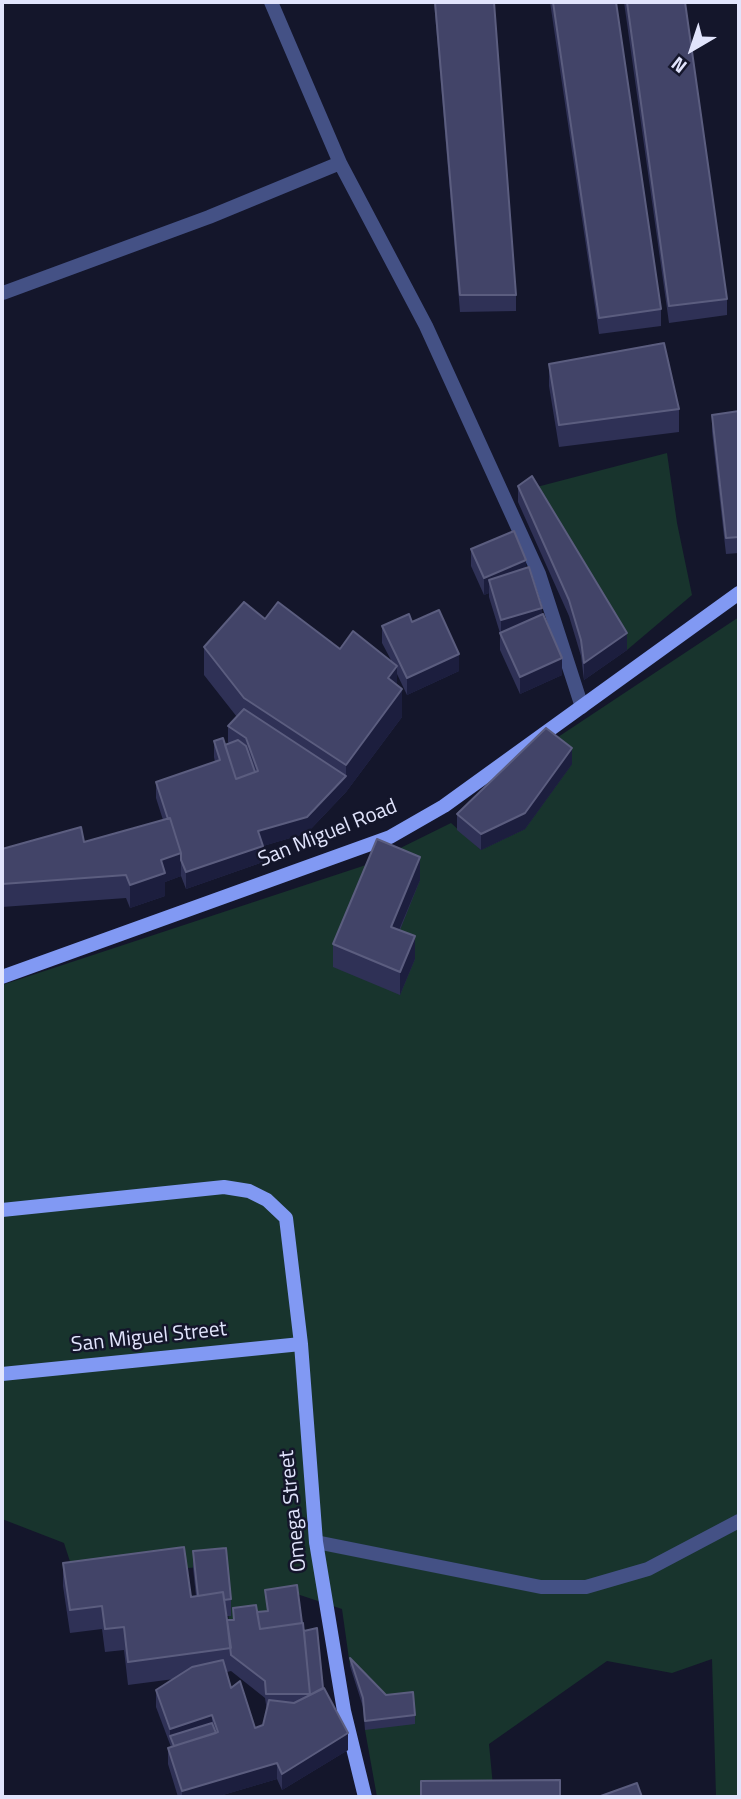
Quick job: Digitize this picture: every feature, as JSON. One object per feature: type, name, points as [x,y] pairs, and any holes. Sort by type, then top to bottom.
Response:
[{"type":"street","points":[[271,2],[340,163],[425,326],[540,574],[582,707]]},
{"type":"street","points":[[3,293],[209,216],[340,163]]},
{"type":"street","name":"San Miguel Road","points":[[2,977],[390,837],[444,806],[739,593]]},
{"type":"street","name":"Omega Street","points":[[2,1210],[223,1187],[249,1191],[267,1200],[286,1218],[301,1344],[316,1542],[344,1711],[365,1797]]},
{"type":"street","name":"San Miguel Street","points":[[2,1374],[301,1344]]},
{"type":"street","points":[[316,1542],[541,1587],[586,1587],[648,1569],[739,1521]]},
{"type":"green space","points":[[667,453],[677,523],[692,595],[627,650],[529,489]]},
{"type":"green space","points":[[739,617],[739,1797],[716,1796],[712,1659],[672,1673],[607,1661],[489,1744],[494,1797],[377,1797],[365,1730],[386,1704],[350,1666],[342,1609],[297,1594],[268,1619],[229,1625],[226,1565],[75,1577],[64,1543],[2,1519],[2,985],[366,865],[451,823],[481,850],[525,829],[572,764],[546,745]]},
{"type":"building","points":[[435,2],[494,2],[516,295],[460,295]]},
{"type":"building","points":[[553,2],[616,2],[661,309],[599,318]]},
{"type":"building","points":[[627,2],[685,2],[727,299],[669,306]]},
{"type":"building","points":[[664,343],[679,409],[559,425],[549,364]]},
{"type":"building","points":[[739,411],[739,537],[726,538],[712,415]]},
{"type":"building","points":[[532,476],[627,633],[584,663],[581,640],[569,600],[518,486]]},
{"type":"building","points":[[514,531],[526,560],[484,578],[471,549]]},
{"type":"building","points":[[529,567],[542,608],[501,620],[489,580]]},
{"type":"building","points":[[244,602],[265,619],[278,602],[340,649],[353,631],[397,666],[388,678],[402,689],[346,765],[244,698],[204,647]]},
{"type":"building","points":[[439,610],[459,654],[407,678],[382,626],[409,614],[412,622]]},
{"type":"building","points":[[543,614],[562,658],[520,677],[500,633]]},
{"type":"building","points":[[244,709],[346,776],[307,817],[258,831],[263,846],[186,872],[156,782],[220,760],[214,741],[223,738],[236,779],[258,771],[246,738],[228,726]]},
{"type":"building","points":[[546,728],[572,748],[525,813],[481,834],[457,814]]},
{"type":"building","points":[[238,740],[246,746],[255,772],[236,779],[225,745]]},
{"type":"building","points":[[170,818],[181,853],[161,860],[165,873],[130,885],[126,875],[2,884],[2,849],[81,827],[84,842]]},
{"type":"building","points":[[377,839],[420,857],[391,927],[415,936],[400,972],[333,944]]},
{"type":"building","points":[[184,1547],[191,1597],[223,1592],[231,1648],[128,1662],[124,1627],[105,1629],[102,1606],[70,1610],[63,1563]]},
{"type":"building","points":[[226,1548],[231,1599],[224,1600],[223,1592],[198,1596],[193,1551]]},
{"type":"building","points":[[297,1585],[302,1623],[260,1629],[257,1612],[268,1611],[265,1590]]},
{"type":"building","points":[[256,1605],[260,1629],[303,1623],[310,1694],[266,1694],[265,1681],[231,1655],[227,1620],[234,1620],[233,1608]]},
{"type":"building","points":[[317,1628],[323,1688],[310,1695],[304,1631]]},
{"type":"building","points":[[350,1658],[386,1695],[413,1692],[415,1715],[365,1721],[363,1698]]},
{"type":"building","points":[[223,1660],[231,1688],[240,1681],[255,1728],[263,1725],[269,1700],[294,1703],[324,1688],[348,1733],[282,1774],[277,1763],[182,1791],[168,1748],[218,1732],[212,1715],[170,1729],[156,1690],[192,1667]]},
{"type":"building","points":[[212,1723],[216,1733],[174,1746],[170,1736]]},
{"type":"building","points":[[560,1780],[560,1797],[421,1797],[421,1781]]},
{"type":"building","points":[[637,1783],[642,1797],[598,1797]]}]
